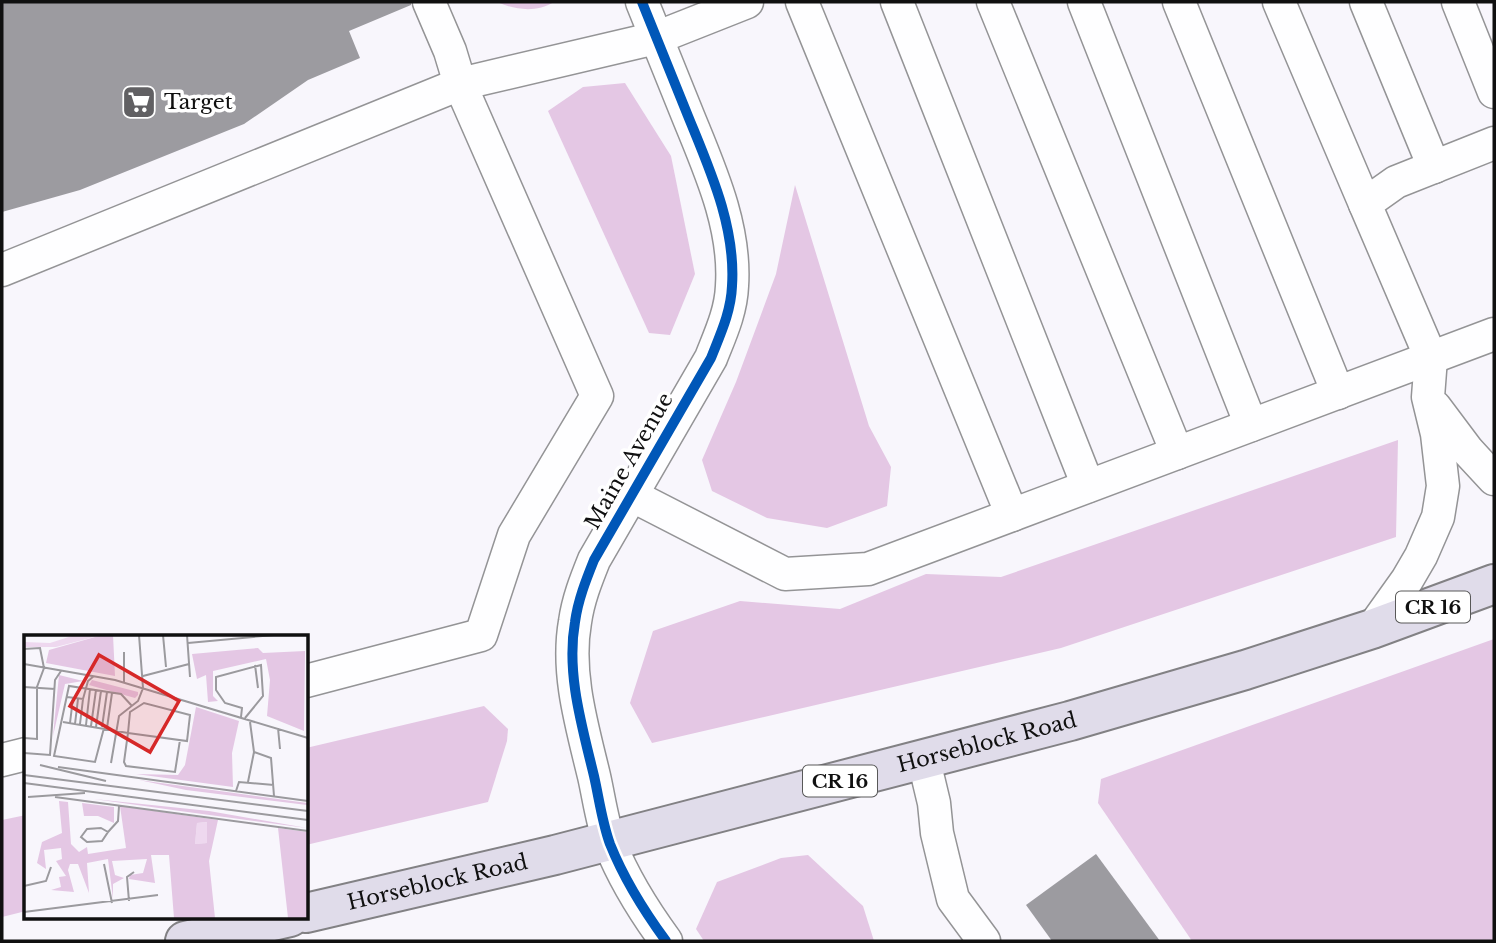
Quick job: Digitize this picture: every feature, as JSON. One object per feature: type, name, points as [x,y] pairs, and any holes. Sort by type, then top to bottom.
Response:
[{"type":"main road","name":"Horseblock Road","points":[[308,913],[609,841],[693,817],[924,761],[1142,701],[1372,629],[1494,584]]},
{"type":"main road","points":[[185,941],[286,918]]},
{"type":"street","points":[[308,680],[481,635],[514,535],[597,396],[460,84],[450,51],[429,2]]},
{"type":"street","name":"Maine Avenue","points":[[642,2],[712,176],[723,211],[730,248],[732,286],[726,323],[711,358],[594,560],[582,590],[572,652],[580,716],[609,841],[633,890],[666,941]]},
{"type":"street","points":[[2,270],[460,84],[656,38],[747,2]]},
{"type":"street","points":[[802,2],[1012,515]]},
{"type":"street","points":[[897,2],[1088,486]]},
{"type":"street","points":[[993,2],[1177,453]]},
{"type":"street","points":[[1084,2],[1251,425]]},
{"type":"street","points":[[1179,2],[1338,393]]},
{"type":"street","points":[[1279,2],[1431,358],[1428,397],[1437,434],[1443,486],[1438,517],[1407,580],[1372,629]]},
{"type":"street","points":[[1366,2],[1434,167]]},
{"type":"street","points":[[1458,2],[1494,92]]},
{"type":"street","points":[[1365,204],[1396,182],[1494,142]]},
{"type":"street","points":[[631,495],[785,574],[869,569],[1494,334]]},
{"type":"street","points":[[1428,397],[1468,451],[1494,479]]},
{"type":"street","points":[[2,760],[24,754]]},
{"type":"street","points":[[924,761],[934,803],[937,834],[953,899],[984,941]]},
{"type":"shaded area","points":[[497,2],[554,2],[540,8],[526,9]]},
{"type":"shaded area","points":[[625,83],[671,156],[695,274],[670,335],[649,333],[548,111],[583,87]]},
{"type":"shaded area","points":[[795,185],[869,426],[891,467],[887,506],[827,528],[767,518],[712,491],[702,460],[736,382],[776,274]]},
{"type":"shaded area","points":[[1398,440],[1396,537],[1061,648],[652,743],[630,703],[653,631],[740,601],[840,609],[926,574],[1001,577]]},
{"type":"shaded area","points":[[1494,639],[1494,941],[1192,941],[1098,803],[1101,779]]},
{"type":"shaded area","points":[[484,706],[508,729],[507,741],[488,802],[308,845],[308,748]]},
{"type":"shaded area","points":[[24,815],[24,912],[2,917],[2,820]]},
{"type":"shaded area","points":[[808,855],[863,906],[874,941],[704,941],[696,929],[717,882],[781,858]]},
{"type":"building","name":"Target","points":[[2,2],[411,2],[411,5],[349,31],[360,58],[308,80],[244,124],[80,190],[2,212]]},
{"type":"building","points":[[1096,854],[1160,941],[1052,941],[1026,905]]},
{"type":"cycle path","points":[[642,2],[720,199],[730,242],[731,296],[711,358],[594,560],[576,614],[572,661],[580,719],[610,844],[635,894],[666,941]]},
{"type":"place","name":"Target","points":[[139,102]]}]
